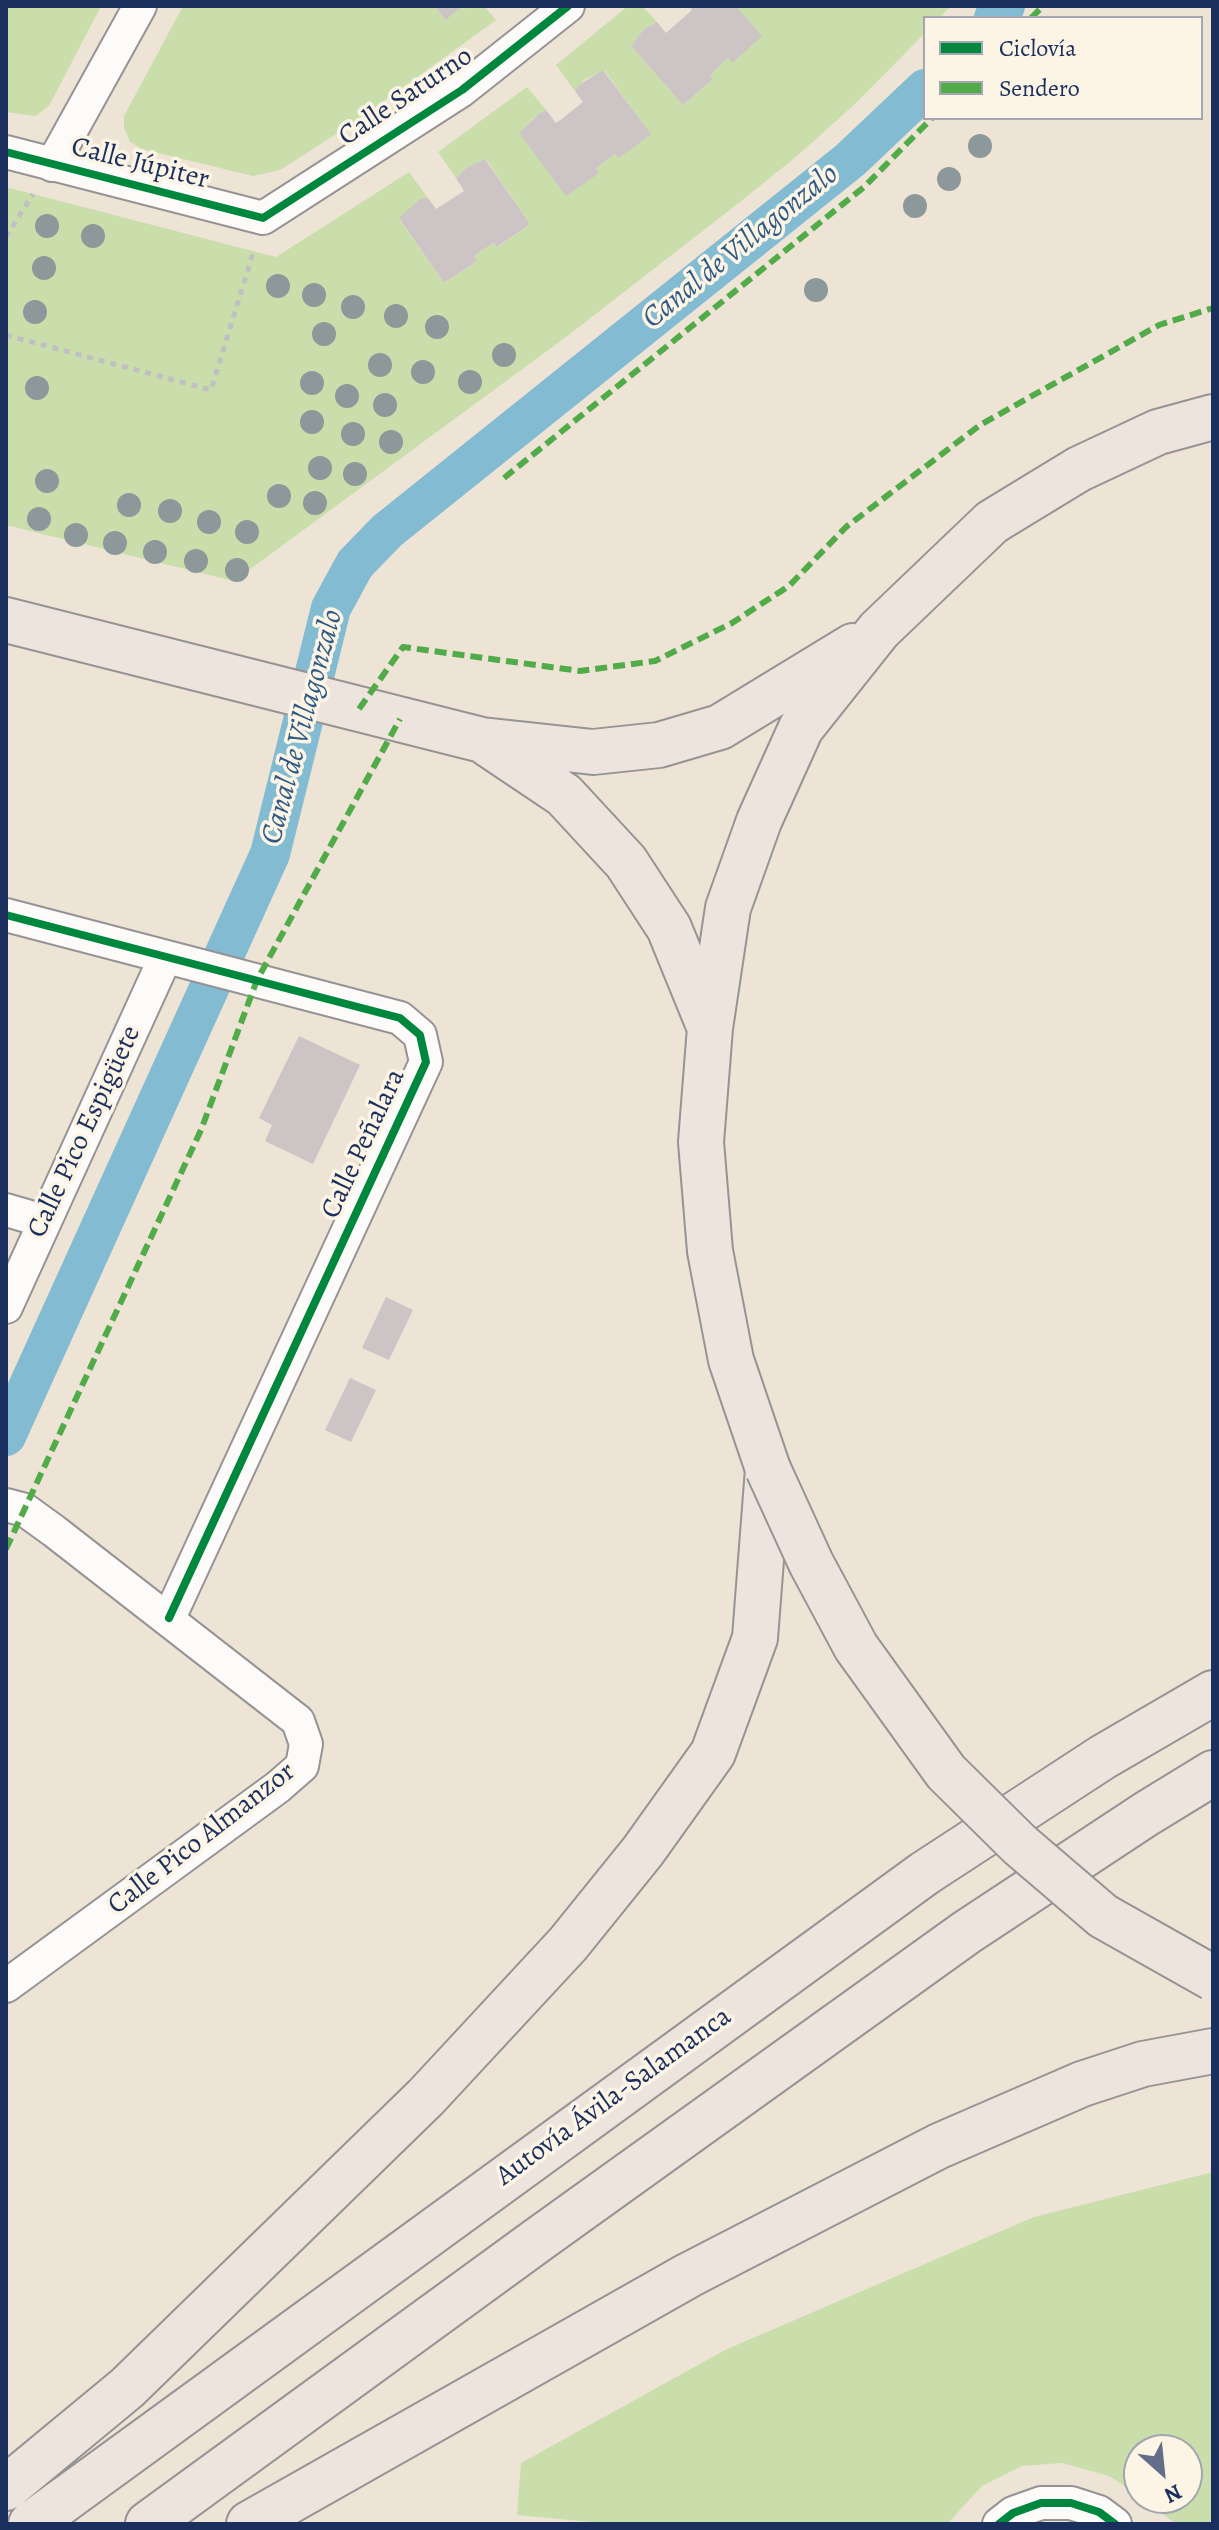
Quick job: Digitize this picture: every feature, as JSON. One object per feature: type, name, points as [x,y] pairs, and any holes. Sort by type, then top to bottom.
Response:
[{"type":"main road","points":[[1213,417],[1158,432],[1079,469],[992,522],[879,630],[801,728],[759,821],[728,908],[710,1028],[701,1142],[710,1251],[731,1360],[768,1469],[811,1563],[856,1647],[946,1772],[1020,1845],[1103,1916],[1213,1978]]},
{"type":"main road","points":[[6,620],[482,740],[593,752],[659,745],[720,727],[879,630]]},
{"type":"main road","points":[[482,740],[564,795],[626,862],[669,928],[710,1028]]},
{"type":"main road","points":[[6,2488],[127,2388],[426,2097],[568,1944],[643,1851],[713,1753],[755,1638],[768,1469]]},
{"type":"main road","name":"Autovía Ávila-Salamanca","points":[[31,2524],[925,1873],[1103,1757],[1213,1693]]},
{"type":"main road","points":[[148,2524],[967,1932],[1213,1773]]},
{"type":"main road","points":[[249,2524],[689,2275],[939,2146],[1082,2084],[1143,2064],[1213,2051]]},
{"type":"street","points":[[44,178],[140,6]]},
{"type":"street","name":"Calle Saturno","points":[[263,218],[462,90],[568,6]]},
{"type":"street","name":"Calle Júpiter","points":[[6,152],[44,178],[263,218]]},
{"type":"street","name":"Calle Peñalara","points":[[6,915],[400,1018],[420,1035],[426,1062],[169,1618]]},
{"type":"street","name":"Calle Pico Espigüete","points":[[6,1307],[165,958]]},
{"type":"street","points":[[6,1210],[44,1221]]},
{"type":"street","name":"Calle Pico Almanzor","points":[[6,1505],[25,1510],[169,1618],[298,1721],[306,1744],[302,1766],[278,1787],[6,1986]]},
{"type":"street","points":[[999,2524],[1013,2513],[1041,2503],[1071,2503],[1099,2512],[1115,2524]]},
{"type":"path","points":[[6,237],[44,178]]},
{"type":"path","points":[[6,335],[211,390],[254,249]]},
{"type":"green space","points":[[6,6],[101,6],[49,106],[36,116],[6,112]]},
{"type":"green space","points":[[183,6],[434,6],[446,20],[459,9],[484,6],[496,20],[355,122],[280,170],[253,176],[142,149],[130,142],[124,128],[124,116]]},
{"type":"green space","points":[[628,6],[642,6],[657,22],[644,29],[631,46],[683,105],[713,79],[710,75],[728,58],[732,62],[736,6],[951,6],[941,16],[923,16],[923,35],[856,103],[740,202],[566,337],[234,581],[6,525],[6,187],[276,257],[409,172],[428,198],[420,200],[399,219],[444,283],[476,262],[474,256],[484,249],[494,243],[498,247],[530,224],[486,159],[466,168],[456,178],[438,152],[527,87],[547,111],[535,117],[519,133],[599,173],[596,168],[615,154],[619,157],[650,133],[604,70],[584,80],[575,91],[556,65]]},
{"type":"green space","points":[[1213,2172],[1213,2524],[1176,2524],[1163,2514],[1203,2514],[1203,2434],[1123,2434],[1123,2485],[1109,2476],[1062,2463],[1022,2466],[982,2486],[947,2524],[613,2524],[517,2515],[521,2463],[725,2350],[1034,2217]]},
{"type":"building","points":[[434,6],[471,6],[459,9],[446,20]]},
{"type":"building","points":[[689,6],[736,6],[762,36],[732,63],[728,58],[710,75],[713,79],[683,105],[631,46],[644,29],[657,22],[666,33],[692,10]]},
{"type":"building","points":[[603,70],[651,134],[619,158],[615,154],[596,168],[599,173],[566,196],[519,133],[540,113],[547,111],[556,123],[563,118],[583,102],[575,91],[579,85]]},
{"type":"building","points":[[485,159],[530,224],[497,247],[494,243],[484,249],[474,256],[477,261],[444,283],[399,218],[420,199],[428,198],[436,209],[464,191],[456,178],[466,168]]},
{"type":"building","points":[[299,1036],[360,1065],[313,1164],[265,1141],[272,1125],[259,1118]]},
{"type":"building","points":[[386,1297],[413,1310],[389,1360],[362,1348]]},
{"type":"building","points":[[350,1378],[376,1390],[351,1442],[325,1430]]},
{"type":"waterway","name":"Canal de Villagonzalo","points":[[996,16],[1005,6]]},
{"type":"waterway","name":"Canal de Villagonzalo","points":[[6,1436],[270,854],[331,608],[355,564],[387,531],[850,160],[923,91]]},
{"type":"marked path","points":[[1033,16],[1043,6]]},
{"type":"marked path","points":[[504,478],[864,187],[930,120]]},
{"type":"marked path","points":[[359,709],[403,647],[580,671],[655,661],[732,623],[789,586],[846,527],[980,425],[1159,325],[1213,308]]},
{"type":"marked path","points":[[6,1549],[201,1130],[257,980],[400,719]]},
{"type":"cycle path","points":[[6,152],[263,218],[462,90],[568,6]]},
{"type":"cycle path","points":[[6,915],[400,1018],[420,1035],[426,1062],[169,1618]]},
{"type":"cycle path","points":[[999,2524],[1013,2513],[1041,2503],[1071,2503],[1099,2512],[1115,2524]]}]
